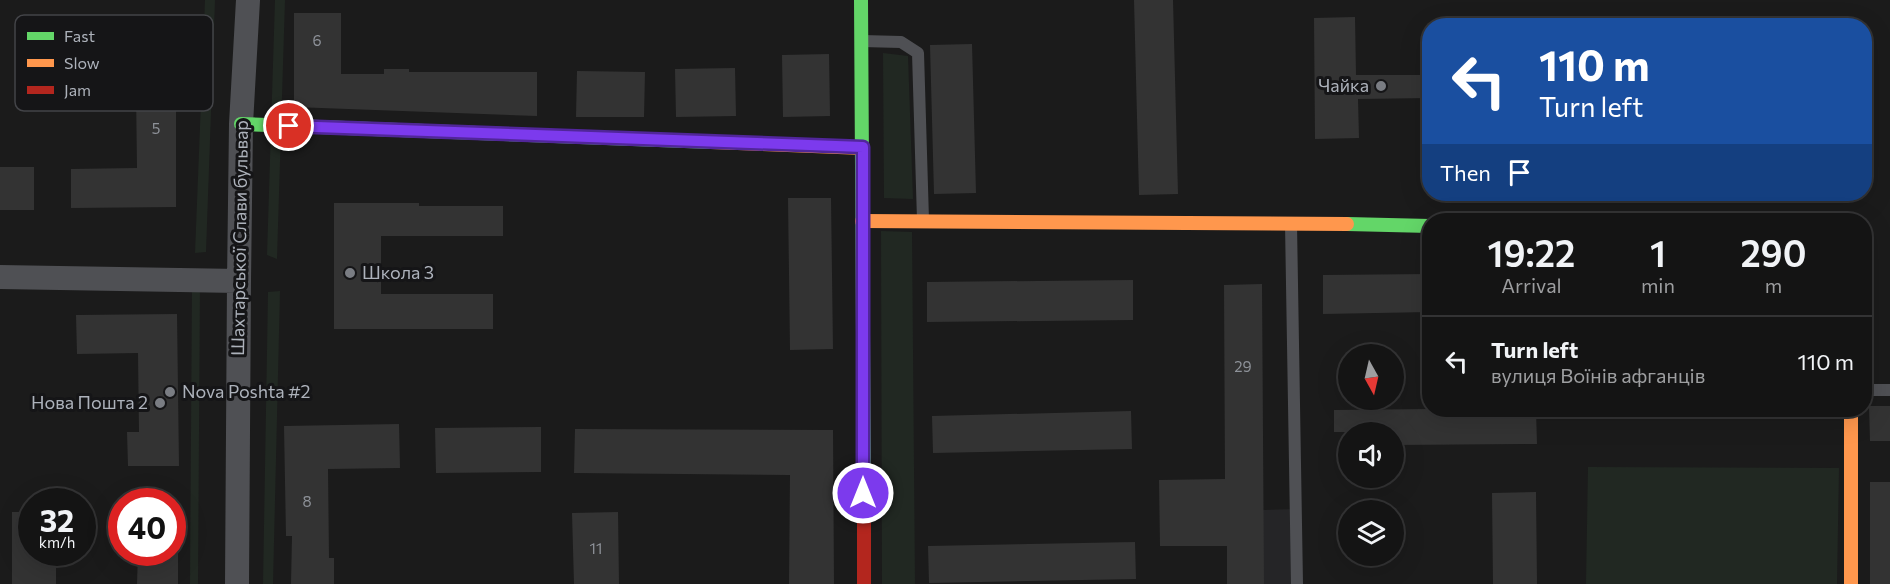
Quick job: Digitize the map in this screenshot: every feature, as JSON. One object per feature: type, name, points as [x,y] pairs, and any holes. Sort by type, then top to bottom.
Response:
[{"type":"street","name":"Шахтарської Слави бульвар","points":[[237,584],[241,124],[248,0]]},
{"type":"street","points":[[861,0],[864,584]]},
{"type":"street","points":[[241,124],[863,147]]},
{"type":"street","points":[[862,221],[1422,226]]},
{"type":"street","points":[[0,277],[239,281]]},
{"type":"street","points":[[1851,417],[1851,584]]},
{"type":"lane","points":[[861,40],[901,42],[918,53],[923,221]]},
{"type":"lane","points":[[1291,223],[1297,584]]},
{"type":"lane","points":[[1872,390],[1890,390]]},
{"type":"shaded area","points":[[205,0],[215,0],[213,56],[213,15],[204,15]]},
{"type":"shaded area","points":[[275,0],[285,0],[277,259],[267,255]]},
{"type":"shaded area","points":[[883,53],[908,56],[913,199],[884,198]]},
{"type":"shaded area","points":[[201,111],[211,111],[206,252],[195,253]]},
{"type":"shaded area","points":[[881,231],[912,232],[915,584],[882,584]]},
{"type":"shaded area","points":[[192,282],[200,283],[198,584],[190,584]]},
{"type":"shaded area","points":[[280,291],[273,584],[263,584],[268,292]]},
{"type":"shaded area","points":[[1588,467],[1839,468],[1837,584],[1586,584]]},
{"type":"shaded area","points":[[1297,509],[1298,584],[1233,584],[1232,511]]},
{"type":"building","points":[[1134,0],[1173,0],[1178,194],[1139,195]]},
{"type":"building","points":[[294,13],[341,13],[341,74],[384,74],[384,69],[409,69],[409,72],[537,72],[537,116],[294,107]]},
{"type":"building","points":[[1355,17],[1356,75],[1422,75],[1422,98],[1358,99],[1359,138],[1315,139],[1314,18]]},
{"type":"building","points":[[972,44],[976,193],[934,194],[930,45]]},
{"type":"building","points":[[829,54],[830,116],[783,117],[782,55]]},
{"type":"building","points":[[735,68],[736,116],[676,117],[675,69]]},
{"type":"building","points":[[577,71],[645,72],[644,117],[576,117]]},
{"type":"building","points":[[136,111],[176,111],[176,207],[71,208],[71,169],[137,168]]},
{"type":"building","points":[[0,167],[34,167],[34,210],[0,210]]},
{"type":"building","points":[[788,198],[831,198],[833,349],[790,350]]},
{"type":"building","points":[[334,203],[503,206],[503,236],[381,236],[381,294],[493,294],[493,329],[334,329]]},
{"type":"building","points":[[1422,274],[1422,312],[1323,314],[1323,275]]},
{"type":"building","points":[[1133,280],[1133,320],[927,322],[927,282]]},
{"type":"building","points":[[1262,284],[1264,584],[1227,584],[1227,546],[1160,546],[1159,480],[1225,479],[1224,285]]},
{"type":"building","points":[[177,314],[179,466],[128,466],[127,432],[139,432],[138,353],[77,354],[76,315]]},
{"type":"building","points":[[1872,406],[1890,406],[1890,441],[1870,441],[1869,417],[1872,417]]},
{"type":"building","points":[[1422,409],[1422,417],[1536,417],[1537,444],[1404,445],[1404,422],[1338,422],[1338,432],[1334,432],[1334,410]]},
{"type":"building","points":[[1131,411],[1132,449],[933,453],[932,416]]},
{"type":"building","points":[[399,424],[400,468],[328,469],[329,558],[334,558],[334,584],[291,584],[292,536],[286,536],[284,426]]},
{"type":"building","points":[[541,427],[541,472],[436,473],[435,428]]},
{"type":"building","points":[[575,429],[833,430],[834,584],[789,584],[790,475],[574,473]]},
{"type":"building","points":[[1870,482],[1890,482],[1890,584],[1870,584]]},
{"type":"building","points":[[1536,492],[1537,584],[1493,584],[1492,493]]},
{"type":"building","points":[[12,512],[18,512],[18,566],[56,566],[56,584],[12,584]]},
{"type":"building","points":[[618,512],[619,584],[574,584],[572,513]]},
{"type":"building","points":[[1135,542],[1136,579],[929,583],[928,546]]},
{"type":"building","points":[[138,566],[178,566],[178,584],[137,584]]},
{"type":"traffic: fast","points":[[861,0],[864,499]]},
{"type":"traffic: fast","points":[[241,124],[711,142]]},
{"type":"traffic: fast","points":[[1347,224],[1422,226]]},
{"type":"traffic: slow","points":[[711,142],[863,148]]},
{"type":"traffic: slow","points":[[862,221],[1347,224]]},
{"type":"traffic: slow","points":[[1851,417],[1851,584]]},
{"type":"traffic: jam","points":[[864,499],[864,584]]},
{"type":"place","name":"Чайка","points":[[1381,86]]},
{"type":"place","name":"Школа 3","points":[[350,273]]},
{"type":"place","name":"Nova Poshta #2","points":[[170,392]]},
{"type":"place","name":"Нова Пошта 2","points":[[160,403]]},
{"type":"route","points":[[289,126],[863,147],[863,493]]}]
